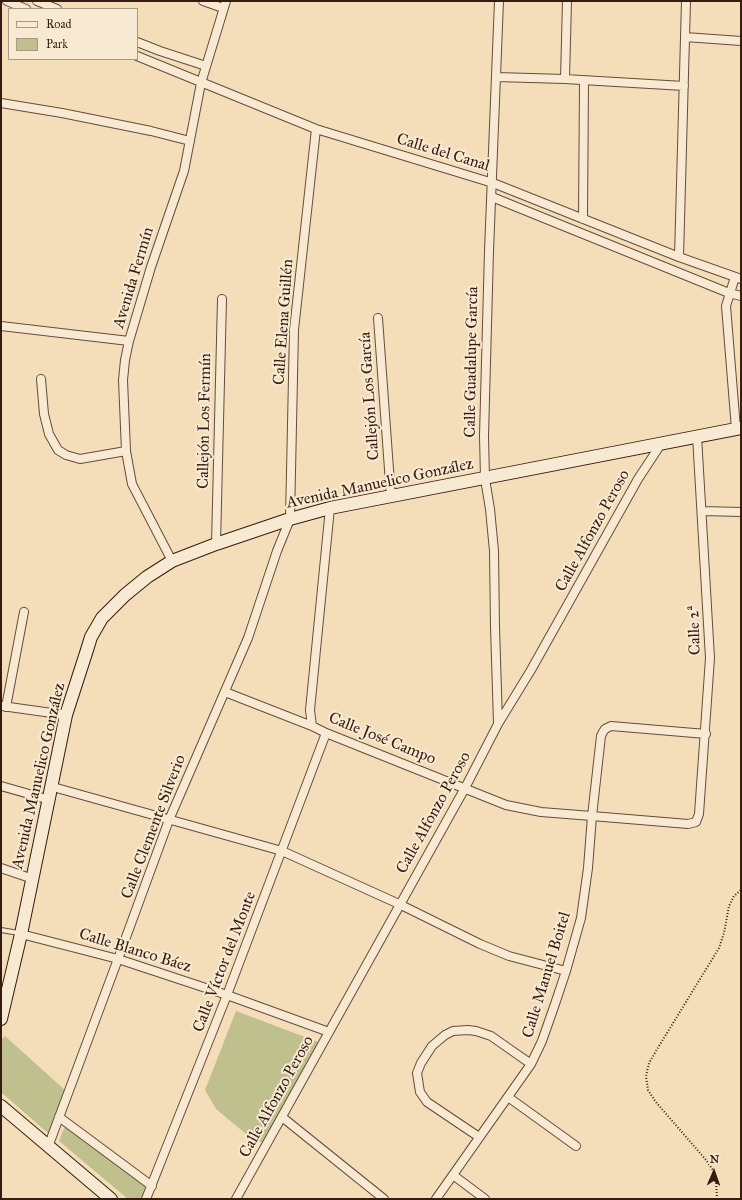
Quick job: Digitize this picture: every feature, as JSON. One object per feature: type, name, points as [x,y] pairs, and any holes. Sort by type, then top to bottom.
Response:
[{"type":"street","points":[[7,1],[24,8]]},
{"type":"street","points":[[37,1],[54,8]]},
{"type":"street","points":[[203,1],[225,5]]},
{"type":"street","name":"Calle Guadalupe García","points":[[498,724],[494,551],[485,478],[484,421],[499,1]]},
{"type":"street","points":[[565,79],[567,1]]},
{"type":"street","points":[[679,257],[686,1]]},
{"type":"street","name":"Avenida Fermín","points":[[172,561],[132,484],[126,451],[123,380],[129,341],[151,267],[184,170],[201,83],[225,5]]},
{"type":"street","points":[[685,37],[741,41]]},
{"type":"street","points":[[138,42],[206,66]]},
{"type":"street","name":"Calle del Canal","points":[[138,56],[316,129],[493,183],[679,257],[738,278]]},
{"type":"street","points":[[496,77],[565,79],[684,86]]},
{"type":"street","points":[[582,219],[584,81]]},
{"type":"street","points":[[1,103],[62,113],[151,131],[190,141]]},
{"type":"street","name":"Calle Elena Guillén","points":[[290,519],[294,330],[316,129]]},
{"type":"street","points":[[492,197],[729,293],[741,296]]},
{"type":"street","points":[[738,278],[729,293],[726,314],[739,428]]},
{"type":"street","name":"Callejón Los Fermín","points":[[216,544],[222,299]]},
{"type":"street","name":"Callejón Los García","points":[[378,318],[391,497]]},
{"type":"street","points":[[1,326],[129,341]]},
{"type":"street","points":[[41,379],[44,414],[49,434],[58,450],[66,455],[80,458],[126,451]]},
{"type":"street","name":"Avenida Manuelico González","points":[[1,1019],[50,800],[66,715],[89,643],[98,624],[112,607],[147,577],[172,561],[216,544],[290,519],[330,508],[739,428]]},
{"type":"street","name":"Calle 2ª","points":[[696,822],[699,814],[706,734],[710,658],[697,436]]},
{"type":"street","name":"Calle Alfonzo Peroso","points":[[236,1199],[498,724],[531,670],[638,479],[661,444]]},
{"type":"street","points":[[312,726],[310,710],[330,508]]},
{"type":"street","points":[[702,511],[741,512]]},
{"type":"street","name":"Calle Clemente Silverio","points":[[48,1147],[169,820],[248,638],[277,551],[290,519]]},
{"type":"street","points":[[24,612],[3,706],[66,715]]},
{"type":"street","name":"Calle José Campo","points":[[225,692],[506,805],[541,812],[688,824],[696,822]]},
{"type":"street","name":"Calle Manuel Boitel","points":[[436,1199],[531,1064],[542,1041],[566,972],[581,918],[588,868],[601,736],[605,729],[611,726],[706,734]]},
{"type":"street","name":"Calle Víctor del Monte","points":[[146,1199],[227,995],[326,733]]},
{"type":"street","points":[[1,786],[50,800]]},
{"type":"street","points":[[52,787],[282,851],[399,904],[480,944],[509,956],[566,972]]},
{"type":"street","points":[[1,868],[33,879]]},
{"type":"street","name":"Calle Blanco Báez","points":[[21,934],[118,959],[227,995],[329,1032]]},
{"type":"street","points":[[479,1138],[427,1102],[420,1092],[417,1073],[421,1063],[432,1046],[452,1031],[476,1031],[491,1036],[531,1064]]},
{"type":"street","points":[[508,1097],[576,1146]]},
{"type":"street","points":[[1,1106],[111,1199]]},
{"type":"street","points":[[59,1117],[152,1186]]},
{"type":"street","points":[[282,1117],[384,1199]]},
{"type":"street","points":[[453,1175],[485,1199]]},
{"type":"lane","points":[[1,930],[21,934]]},
{"type":"path","points":[[717,1199],[716,1180],[713,1170],[655,1101],[648,1090],[646,1076],[648,1063],[719,948],[724,933],[729,906],[734,896],[741,890]]},
{"type":"green space","points":[[236,1011],[318,1042],[263,1143],[246,1134],[216,1109],[205,1090]]},
{"type":"green space","points":[[5,1036],[66,1091],[49,1134],[1,1092],[1,1040]]},
{"type":"green space","points":[[68,1118],[150,1186],[144,1199],[128,1199],[59,1141]]}]
